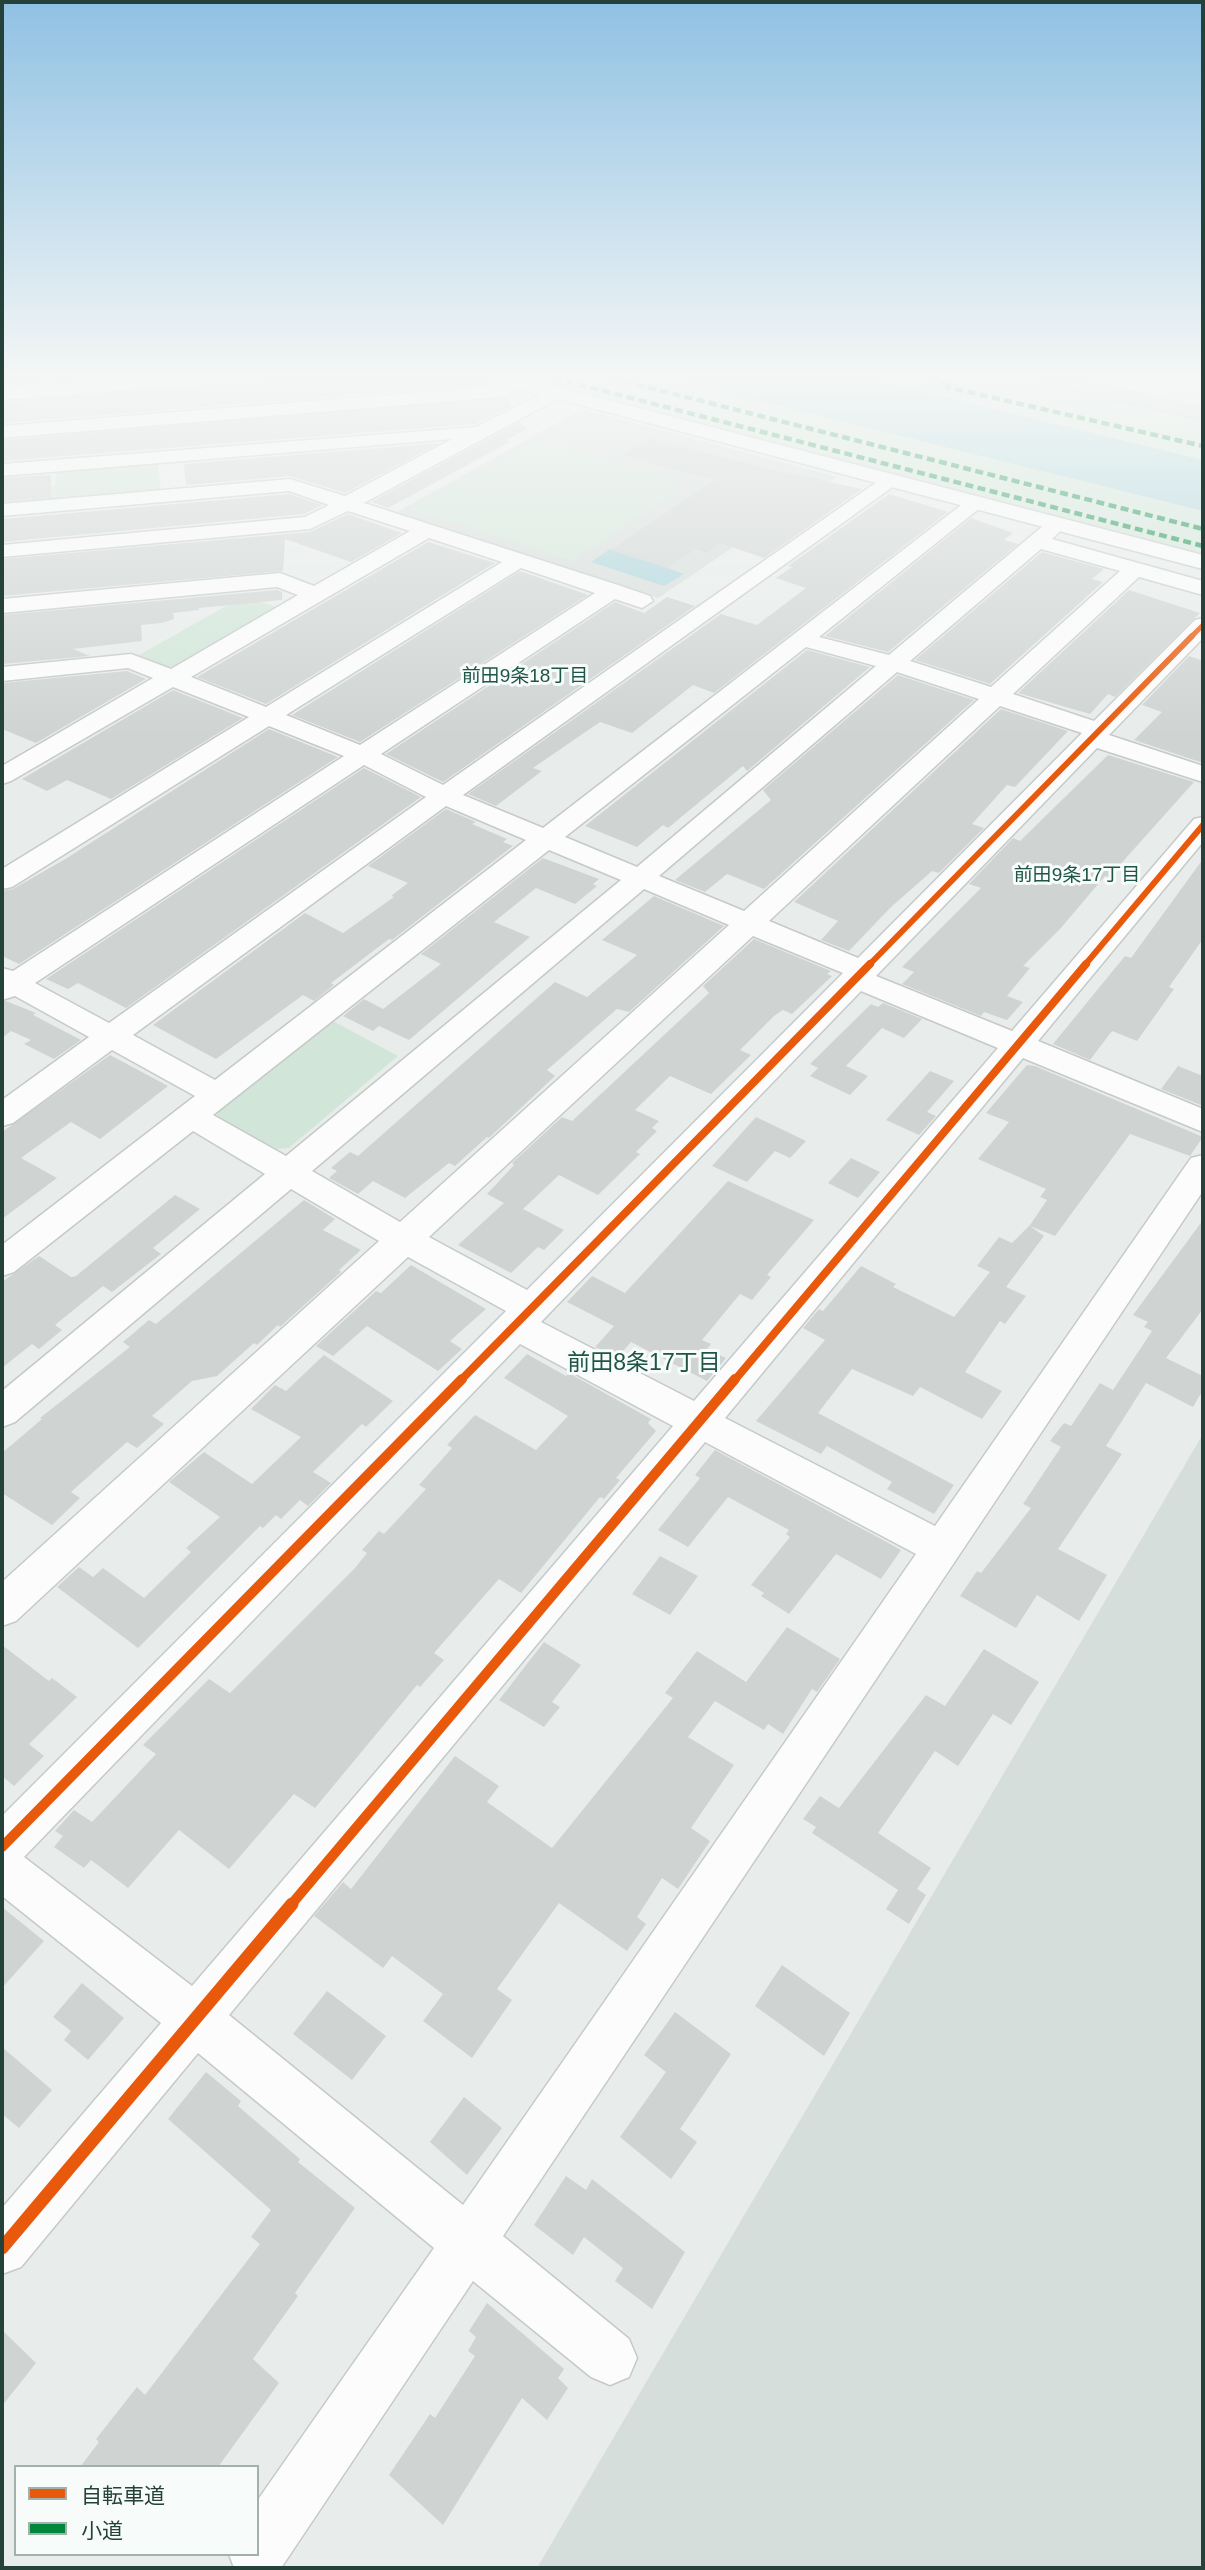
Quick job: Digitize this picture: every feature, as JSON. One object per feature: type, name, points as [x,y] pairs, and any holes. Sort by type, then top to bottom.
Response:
[{"type":"street","points":[[2,510],[141,498]]},
{"type":"street","points":[[175,498],[181,575]]},
{"type":"street","points":[[331,498],[642,601]]},
{"type":"street","points":[[2,551],[310,523],[357,498]]},
{"type":"street","points":[[2,1115],[444,796],[867,498]]},
{"type":"street","points":[[956,498],[976,503],[1135,569],[1203,588]]},
{"type":"street","points":[[2,1263],[976,503]]},
{"type":"street","points":[[2,776],[427,530]]},
{"type":"street","points":[[1047,533],[1203,562]]},
{"type":"street","points":[[2,1412],[1047,533]]},
{"type":"street","points":[[2,881],[518,561]]},
{"type":"street","points":[[2,1608],[1135,569]]},
{"type":"street","points":[[2,606],[181,575],[280,580],[316,595]]},
{"type":"street","points":[[6,984],[612,592]]},
{"type":"street","points":[[610,2358],[195,2019],[4,1846],[1203,625]]},
{"type":"street","points":[[802,639],[894,663],[995,697],[1203,774]]},
{"type":"street","points":[[2,674],[131,661],[363,755],[444,796],[748,923],[1016,1046],[1203,1121]]},
{"type":"street","points":[[2,2248],[1203,825]]},
{"type":"street","points":[[6,984],[112,1036],[218,1095]]},
{"type":"street","points":[[191,1116],[403,1239],[523,1317],[701,1420],[942,1549]]},
{"type":"street","points":[[259,2550],[1203,1166]]},
{"type":"shaded area","points":[[422,498],[806,498],[658,598],[397,512]]},
{"type":"shaded area","points":[[1203,1434],[1203,2568],[537,2568]]},
{"type":"green space","points":[[2,498],[73,498],[2,504]]},
{"type":"green space","points":[[430,498],[667,498],[572,561],[409,509]]},
{"type":"green space","points":[[978,498],[1203,498],[1203,557]]},
{"type":"green space","points":[[244,596],[279,608],[176,666],[167,667],[139,655]]},
{"type":"green space","points":[[333,1021],[398,1056],[289,1148],[277,1149],[217,1119],[218,1110]]},
{"type":"water","points":[[1150,498],[1203,498],[1203,511]]},
{"type":"water","points":[[610,549],[684,574],[664,586],[591,562]]},
{"type":"building","points":[[3,498],[40,498],[3,501]]},
{"type":"building","points":[[244,498],[301,498],[322,505],[304,514],[2,542],[3,519]]},
{"type":"building","points":[[379,498],[407,498],[388,508],[371,502]]},
{"type":"building","points":[[688,498],[849,498],[764,558],[720,543],[707,553],[695,549],[667,568],[611,550]]},
{"type":"building","points":[[883,498],[902,498],[948,512],[714,693],[693,685],[632,733],[600,722],[533,768],[542,771],[496,806],[468,794],[721,614],[757,625],[806,588],[776,578],[792,567],[788,566]]},
{"type":"building","points":[[348,514],[402,533],[351,562],[285,539],[283,571],[2,596],[2,559],[310,532]]},
{"type":"building","points":[[971,518],[1013,533],[1004,540],[1018,544],[888,652],[825,636]]},
{"type":"building","points":[[428,542],[495,563],[266,704],[197,677]]},
{"type":"building","points":[[1042,552],[1104,569],[1092,579],[1103,582],[990,684],[915,660]]},
{"type":"building","points":[[520,571],[588,595],[360,742],[292,715]]},
{"type":"building","points":[[277,590],[282,592],[282,600],[199,608],[173,613],[174,619],[162,623],[141,625],[142,641],[73,649],[90,656],[2,664],[2,615]]},
{"type":"building","points":[[1129,590],[1200,613],[1115,697],[1108,694],[1090,714],[1018,693]]},
{"type":"building","points":[[667,597],[695,606],[443,782],[386,754],[615,602],[644,613]]},
{"type":"building","points":[[807,650],[870,667],[747,771],[743,766],[668,828],[663,825],[637,847],[585,826]]},
{"type":"building","points":[[1189,656],[1203,661],[1203,763],[1134,740],[1162,712],[1142,705]]},
{"type":"building","points":[[127,671],[146,679],[36,743],[2,729],[2,683]]},
{"type":"building","points":[[898,675],[974,700],[764,889],[727,874],[705,892],[675,880],[771,800],[763,790]]},
{"type":"building","points":[[173,690],[243,718],[111,799],[67,780],[47,791],[22,779]]},
{"type":"building","points":[[1001,709],[1068,731],[1015,787],[1007,785],[972,824],[984,828],[939,873],[932,871],[890,908],[849,951],[821,940],[838,921],[794,902]]},
{"type":"building","points":[[269,729],[338,757],[19,964],[2,956],[2,891],[13,889],[67,858]]},
{"type":"building","points":[[1108,755],[1194,782],[1109,877],[1105,876],[1060,929],[1023,966],[1030,968],[1007,996],[1023,1002],[1007,1020],[984,1012],[981,1016],[902,984],[914,972],[902,967],[981,888],[969,884],[1013,838],[1020,841]]},
{"type":"building","points":[[364,768],[421,797],[126,1008],[78,983],[68,989],[46,979]]},
{"type":"building","points":[[446,809],[507,839],[503,842],[513,846],[392,940],[389,939],[331,983],[334,985],[314,1001],[303,995],[216,1059],[153,1025],[305,913],[343,933],[394,897],[391,896],[408,883],[368,866]]},
{"type":"building","points":[[543,858],[599,879],[593,884],[597,886],[575,904],[536,888],[494,922],[530,937],[409,1040],[379,1026],[373,1031],[343,1016],[364,999],[383,1009],[441,964],[421,954]]},
{"type":"building","points":[[1203,859],[1203,939],[1169,987],[1174,989],[1137,1041],[1112,1031],[1090,1060],[1053,1044],[1125,956],[1131,958]]},
{"type":"building","points":[[654,896],[724,926],[629,1012],[617,1009],[547,1070],[555,1076],[489,1138],[455,1166],[449,1163],[405,1198],[373,1181],[358,1194],[329,1178],[337,1171],[331,1168],[350,1152],[358,1156],[555,982],[587,997],[637,955],[602,940]]},
{"type":"building","points":[[754,939],[831,971],[827,974],[832,976],[792,1014],[783,1010],[774,1016],[740,1050],[751,1055],[711,1094],[670,1076],[635,1110],[659,1121],[652,1128],[657,1131],[636,1152],[640,1154],[598,1195],[559,1175],[523,1209],[564,1230],[544,1250],[538,1247],[511,1273],[458,1245],[504,1203],[487,1194],[514,1165],[512,1163],[562,1117],[572,1121],[709,993],[703,986]]},
{"type":"building","points":[[6,1001],[36,1013],[33,1015],[81,1040],[54,1059],[24,1044],[31,1040],[11,1031],[2,1038],[2,1002]]},
{"type":"building","points":[[883,1003],[922,1019],[904,1038],[882,1028],[846,1066],[868,1076],[850,1095],[810,1076],[818,1068],[810,1064],[871,1004],[878,1007]]},
{"type":"building","points":[[110,1055],[168,1086],[100,1139],[71,1122],[21,1158],[57,1178],[2,1219],[2,1132]]},
{"type":"building","points":[[1027,1065],[1035,1066],[1203,1137],[1190,1156],[1130,1134],[1055,1236],[1030,1226],[1044,1236],[1006,1287],[1026,1296],[1005,1324],[1000,1321],[965,1372],[1002,1391],[982,1419],[920,1387],[913,1396],[852,1369],[818,1413],[954,1485],[934,1514],[887,1489],[892,1482],[827,1446],[821,1454],[756,1421],[825,1340],[803,1328],[819,1309],[823,1311],[861,1266],[896,1284],[893,1287],[954,1317],[990,1272],[977,1266],[999,1237],[1012,1243],[1030,1225],[1047,1200],[1040,1197],[1046,1189],[978,1159],[1009,1122],[986,1113]]},
{"type":"building","points":[[1178,1066],[1203,1076],[1203,1106],[1161,1089]]},
{"type":"building","points":[[930,1071],[954,1081],[927,1112],[936,1116],[919,1135],[886,1120]]},
{"type":"building","points":[[756,1117],[806,1141],[790,1158],[775,1151],[747,1182],[712,1166]]},
{"type":"building","points":[[851,1158],[880,1172],[858,1198],[828,1183]]},
{"type":"building","points":[[728,1181],[814,1220],[767,1275],[771,1277],[752,1300],[740,1294],[702,1340],[711,1344],[707,1349],[726,1358],[707,1381],[631,1342],[617,1358],[595,1347],[614,1326],[567,1302],[592,1276],[625,1293]]},
{"type":"building","points":[[175,1195],[200,1209],[153,1248],[161,1254],[112,1292],[103,1286],[55,1325],[62,1330],[39,1349],[32,1344],[2,1368],[2,1282],[39,1256],[71,1277],[76,1276]]},
{"type":"building","points":[[304,1200],[335,1219],[323,1230],[361,1250],[339,1270],[341,1272],[280,1327],[278,1325],[257,1345],[254,1343],[217,1376],[192,1381],[152,1416],[164,1424],[137,1448],[127,1442],[71,1492],[80,1498],[52,1525],[2,1493],[2,1453],[42,1419],[40,1418],[130,1347],[123,1342],[149,1320],[156,1324]]},
{"type":"building","points":[[1203,1220],[1203,1309],[1166,1358],[1203,1376],[1203,1390],[1193,1407],[1146,1383],[1106,1446],[1122,1454],[1058,1549],[1107,1575],[1079,1621],[1037,1595],[1016,1628],[960,1596],[977,1571],[981,1573],[1031,1508],[1023,1504],[1061,1447],[1050,1441],[1064,1423],[1071,1426],[1100,1383],[1113,1390],[1152,1331],[1144,1327],[1148,1322],[1133,1315]]},
{"type":"building","points":[[411,1265],[486,1309],[450,1341],[462,1349],[438,1371],[367,1326],[333,1356],[316,1346],[376,1291],[381,1293]]},
{"type":"building","points":[[527,1354],[566,1376],[569,1373],[651,1419],[648,1423],[656,1431],[616,1478],[620,1480],[604,1499],[600,1497],[521,1593],[499,1579],[434,1653],[444,1660],[420,1687],[417,1685],[315,1808],[294,1794],[229,1869],[179,1830],[128,1888],[91,1860],[84,1868],[54,1847],[63,1836],[55,1831],[74,1810],[92,1822],[156,1754],[143,1745],[209,1679],[230,1693],[355,1568],[367,1553],[362,1550],[379,1531],[384,1534],[426,1489],[419,1485],[452,1448],[447,1445],[475,1415],[536,1450],[568,1416],[504,1378]]},
{"type":"building","points":[[324,1355],[393,1401],[366,1427],[362,1424],[313,1472],[331,1483],[308,1506],[300,1500],[281,1519],[276,1515],[263,1528],[260,1526],[138,1648],[57,1587],[79,1567],[93,1577],[103,1568],[144,1598],[191,1552],[186,1548],[220,1517],[169,1482],[204,1452],[252,1484],[301,1437],[251,1409],[275,1385],[286,1391]]},
{"type":"building","points":[[715,1450],[901,1550],[881,1579],[836,1554],[789,1614],[761,1596],[764,1593],[751,1585],[790,1537],[786,1534],[789,1530],[728,1497],[688,1547],[658,1530],[700,1478],[695,1475]]},
{"type":"building","points":[[660,1556],[698,1576],[670,1615],[632,1594]]},
{"type":"building","points":[[787,1627],[840,1659],[817,1692],[812,1689],[783,1734],[768,1724],[764,1730],[715,1701],[688,1737],[734,1765],[691,1828],[710,1841],[678,1889],[662,1878],[637,1917],[646,1924],[627,1951],[559,1903],[497,1989],[512,2000],[472,2058],[423,2021],[443,1994],[392,1956],[383,1968],[314,1916],[343,1882],[351,1889],[455,1756],[499,1786],[487,1802],[552,1848],[673,1698],[665,1693],[697,1651],[746,1682]]},
{"type":"building","points":[[544,1642],[581,1665],[552,1702],[560,1707],[544,1727],[499,1700]]},
{"type":"building","points":[[2,1645],[49,1681],[52,1678],[77,1697],[29,1744],[44,1756],[14,1786],[2,1776]]},
{"type":"building","points":[[984,1649],[1039,1682],[1011,1725],[993,1714],[958,1766],[935,1751],[878,1833],[931,1868],[917,1889],[926,1895],[909,1924],[886,1909],[898,1890],[812,1833],[816,1827],[803,1819],[820,1796],[839,1808],[926,1695],[945,1706]]},
{"type":"building","points":[[2,1907],[44,1941],[2,1988]]},
{"type":"building","points":[[782,1965],[850,2013],[824,2056],[755,2006]]},
{"type":"building","points":[[82,1983],[124,2018],[88,2060],[64,2040],[71,2031],[53,2017]]},
{"type":"building","points":[[327,1991],[386,2036],[352,2080],[293,2034]]},
{"type":"building","points":[[675,2012],[731,2054],[680,2129],[697,2142],[671,2179],[620,2137],[666,2072],[644,2055]]},
{"type":"building","points":[[2,2047],[52,2090],[19,2128],[2,2114]]},
{"type":"building","points":[[206,2072],[241,2101],[238,2106],[300,2159],[298,2162],[355,2208],[295,2293],[298,2296],[253,2359],[279,2383],[219,2465],[82,2465],[99,2442],[96,2439],[137,2387],[145,2395],[260,2244],[251,2237],[271,2210],[168,2119]]},
{"type":"building","points":[[464,2097],[502,2128],[467,2175],[430,2142]]},
{"type":"building","points":[[566,2176],[586,2190],[592,2179],[685,2252],[652,2309],[615,2281],[623,2268],[584,2237],[573,2255],[534,2225]]},
{"type":"building","points":[[487,2303],[564,2369],[558,2378],[568,2388],[547,2420],[522,2398],[443,2525],[389,2475],[430,2414],[435,2418],[475,2356],[468,2351],[476,2337],[469,2331]]},
{"type":"building","points":[[2,2330],[36,2363],[2,2406]]},
{"type":"marked path","points":[[1017,498],[1203,546]]},
{"type":"marked path","points":[[1081,498],[1203,529]]},
{"type":"cycle path","points":[[2,1847],[1203,625]]},
{"type":"cycle path","points":[[2,2248],[1203,825]]},
{"type":"district","name":"前田9条18丁目","points":[[525,677]]},
{"type":"district","name":"前田9条17丁目","points":[[1077,876]]},
{"type":"district","name":"前田8条17丁目","points":[[644,1364]]}]
